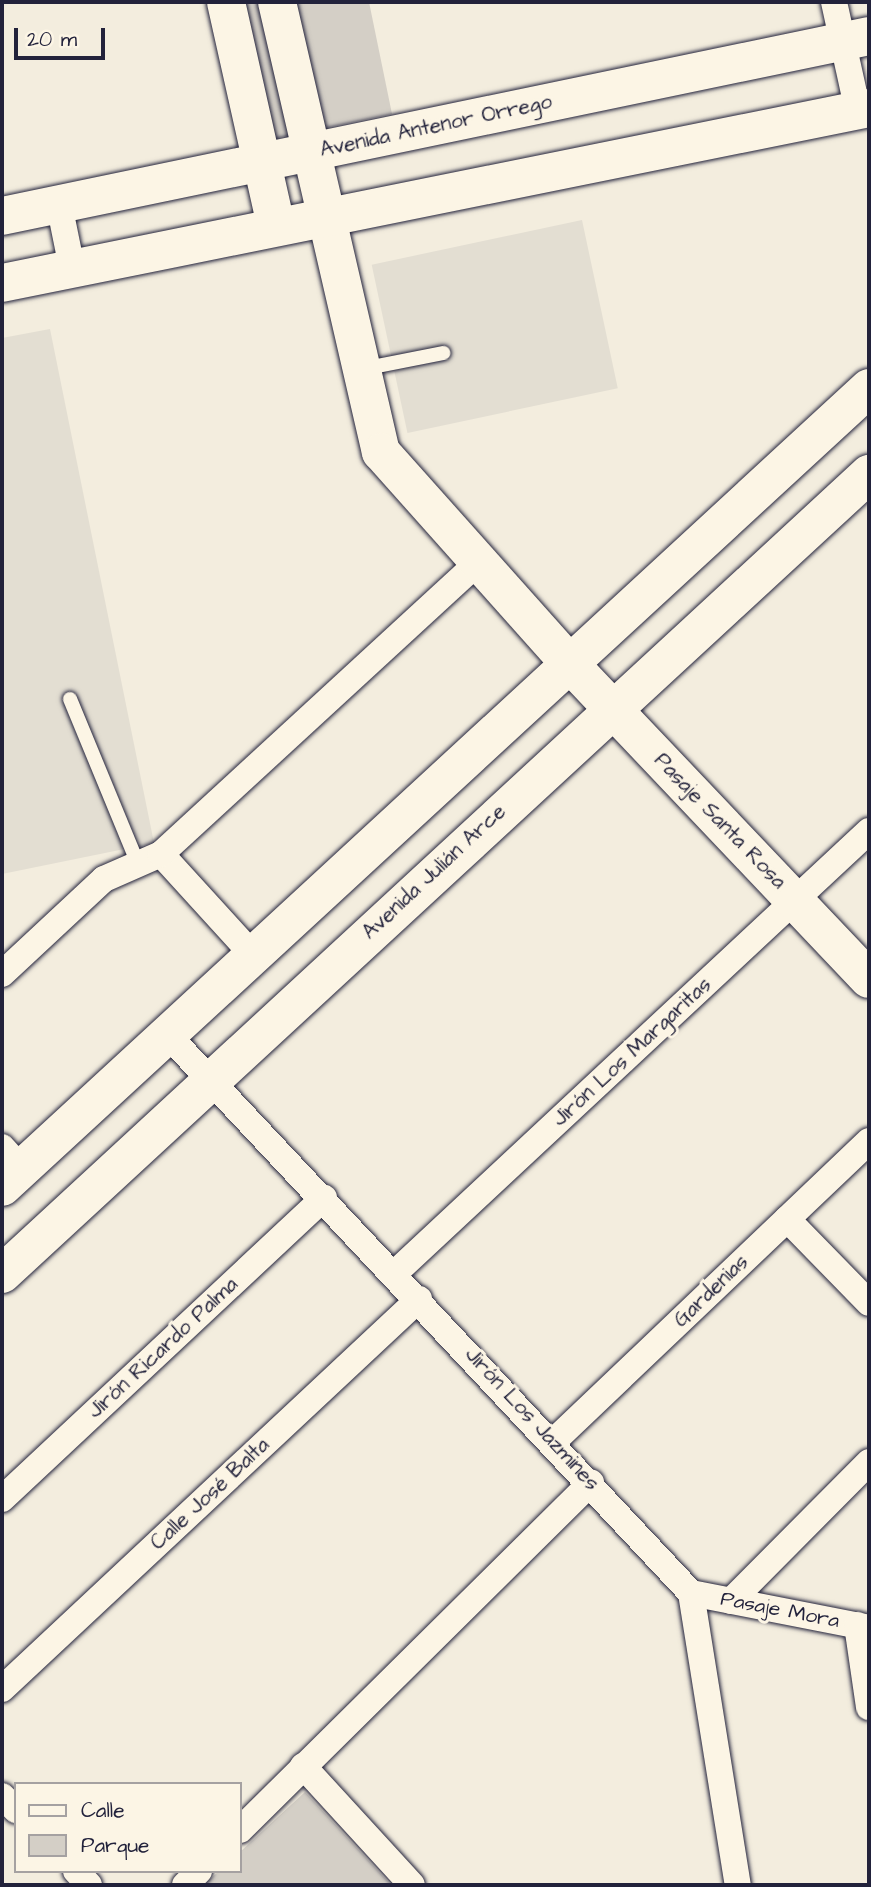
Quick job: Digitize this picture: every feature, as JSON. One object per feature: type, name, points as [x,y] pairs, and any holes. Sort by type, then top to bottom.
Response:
[{"type":"street","points":[[226,2],[276,226]]},
{"type":"street","name":"Pasaje Santa Rosa","points":[[277,2],[308,153],[381,452],[570,664],[869,979]]},
{"type":"street","points":[[2,283],[863,109],[856,38],[834,2]]},
{"type":"street","name":"Avenida Antenor Orrego","points":[[2,216],[856,38]]},
{"type":"street","points":[[59,204],[72,268]]},
{"type":"street","points":[[8,1168],[166,1033],[869,388]]},
{"type":"street","name":"Avenida Julián Arce","points":[[2,1274],[211,1077],[869,474]]},
{"type":"street","points":[[2,974],[104,879],[150,859],[480,562]]},
{"type":"street","name":"Jirón Los Margaritas","points":[[395,1272],[869,831]]},
{"type":"street","points":[[150,859],[252,954]]},
{"type":"street","name":"Jirón Los Jazmines","points":[[166,1033],[211,1077],[554,1441],[691,1593]]},
{"type":"street","name":"Gardenias","points":[[554,1441],[869,1141]]},
{"type":"street","name":"Jirón Ricardo Palma","points":[[2,1499],[324,1198]]},
{"type":"street","points":[[787,1219],[869,1303]]},
{"type":"street","name":"Calle José Balta","points":[[2,1689],[419,1299]]},
{"type":"street","points":[[731,1601],[869,1462]]},
{"type":"street","points":[[242,1828],[591,1483]]},
{"type":"street","points":[[691,1593],[738,1885]]},
{"type":"street","name":"Pasaje Mora","points":[[691,1593],[863,1626]]},
{"type":"street","points":[[863,1626],[869,1707]]},
{"type":"street","points":[[303,1766],[412,1885]]},
{"type":"lane","points":[[361,369],[443,353]]},
{"type":"lane","points":[[70,699],[150,859]]},
{"type":"shaded area","points":[[582,220],[618,388],[407,433],[372,265]]},
{"type":"shaded area","points":[[50,329],[154,843],[2,874],[2,338]]},
{"type":"green space","points":[[239,2],[369,2],[392,114],[266,140]]},
{"type":"green space","points":[[305,1792],[391,1885],[204,1885],[217,1873],[242,1873],[242,1850]]}]
